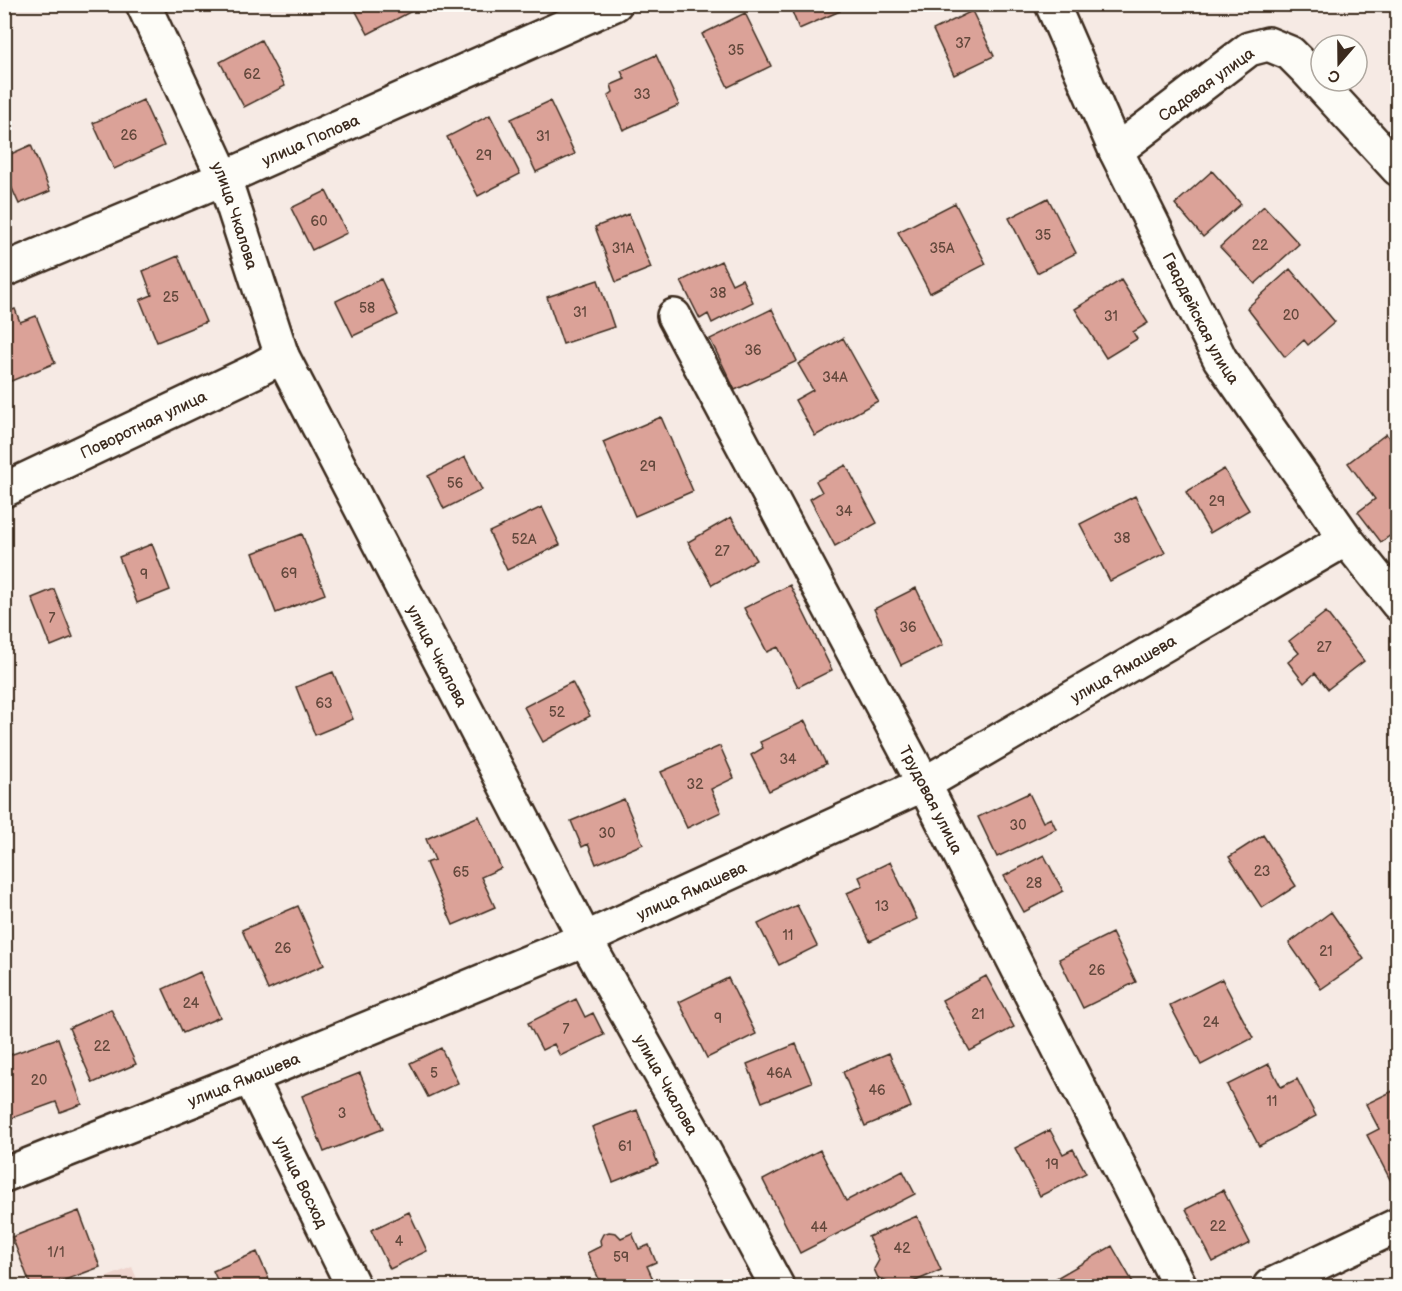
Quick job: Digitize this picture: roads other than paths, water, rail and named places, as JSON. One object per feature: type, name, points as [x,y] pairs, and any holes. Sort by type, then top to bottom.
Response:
[{"type":"street","name":"улица Чкалова","points":[[143,4],[224,177],[282,356],[585,939],[698,1140],[777,1287]]},
{"type":"street","name":"улица Попова","points":[[4,270],[224,177],[615,4]]},
{"type":"street","name":"Гвардейская улица","points":[[1052,4],[1116,151],[1220,359],[1346,539],[1398,604]]},
{"type":"street","name":"Садовая улица","points":[[1116,151],[1249,50],[1268,44],[1290,53],[1298,60],[1398,169]]},
{"type":"street","name":"Трудовая улица","points":[[674,316],[924,784],[1180,1287]]},
{"type":"street","name":"Поворотная улица","points":[[4,490],[253,372],[282,356]]},
{"type":"street","name":"улица Ямашева","points":[[4,1175],[585,939],[924,784],[1346,539]]},
{"type":"street","name":"улица Восход","points":[[250,1077],[352,1287]]},
{"type":"street","points":[[1270,1287],[1393,1235]]}]
